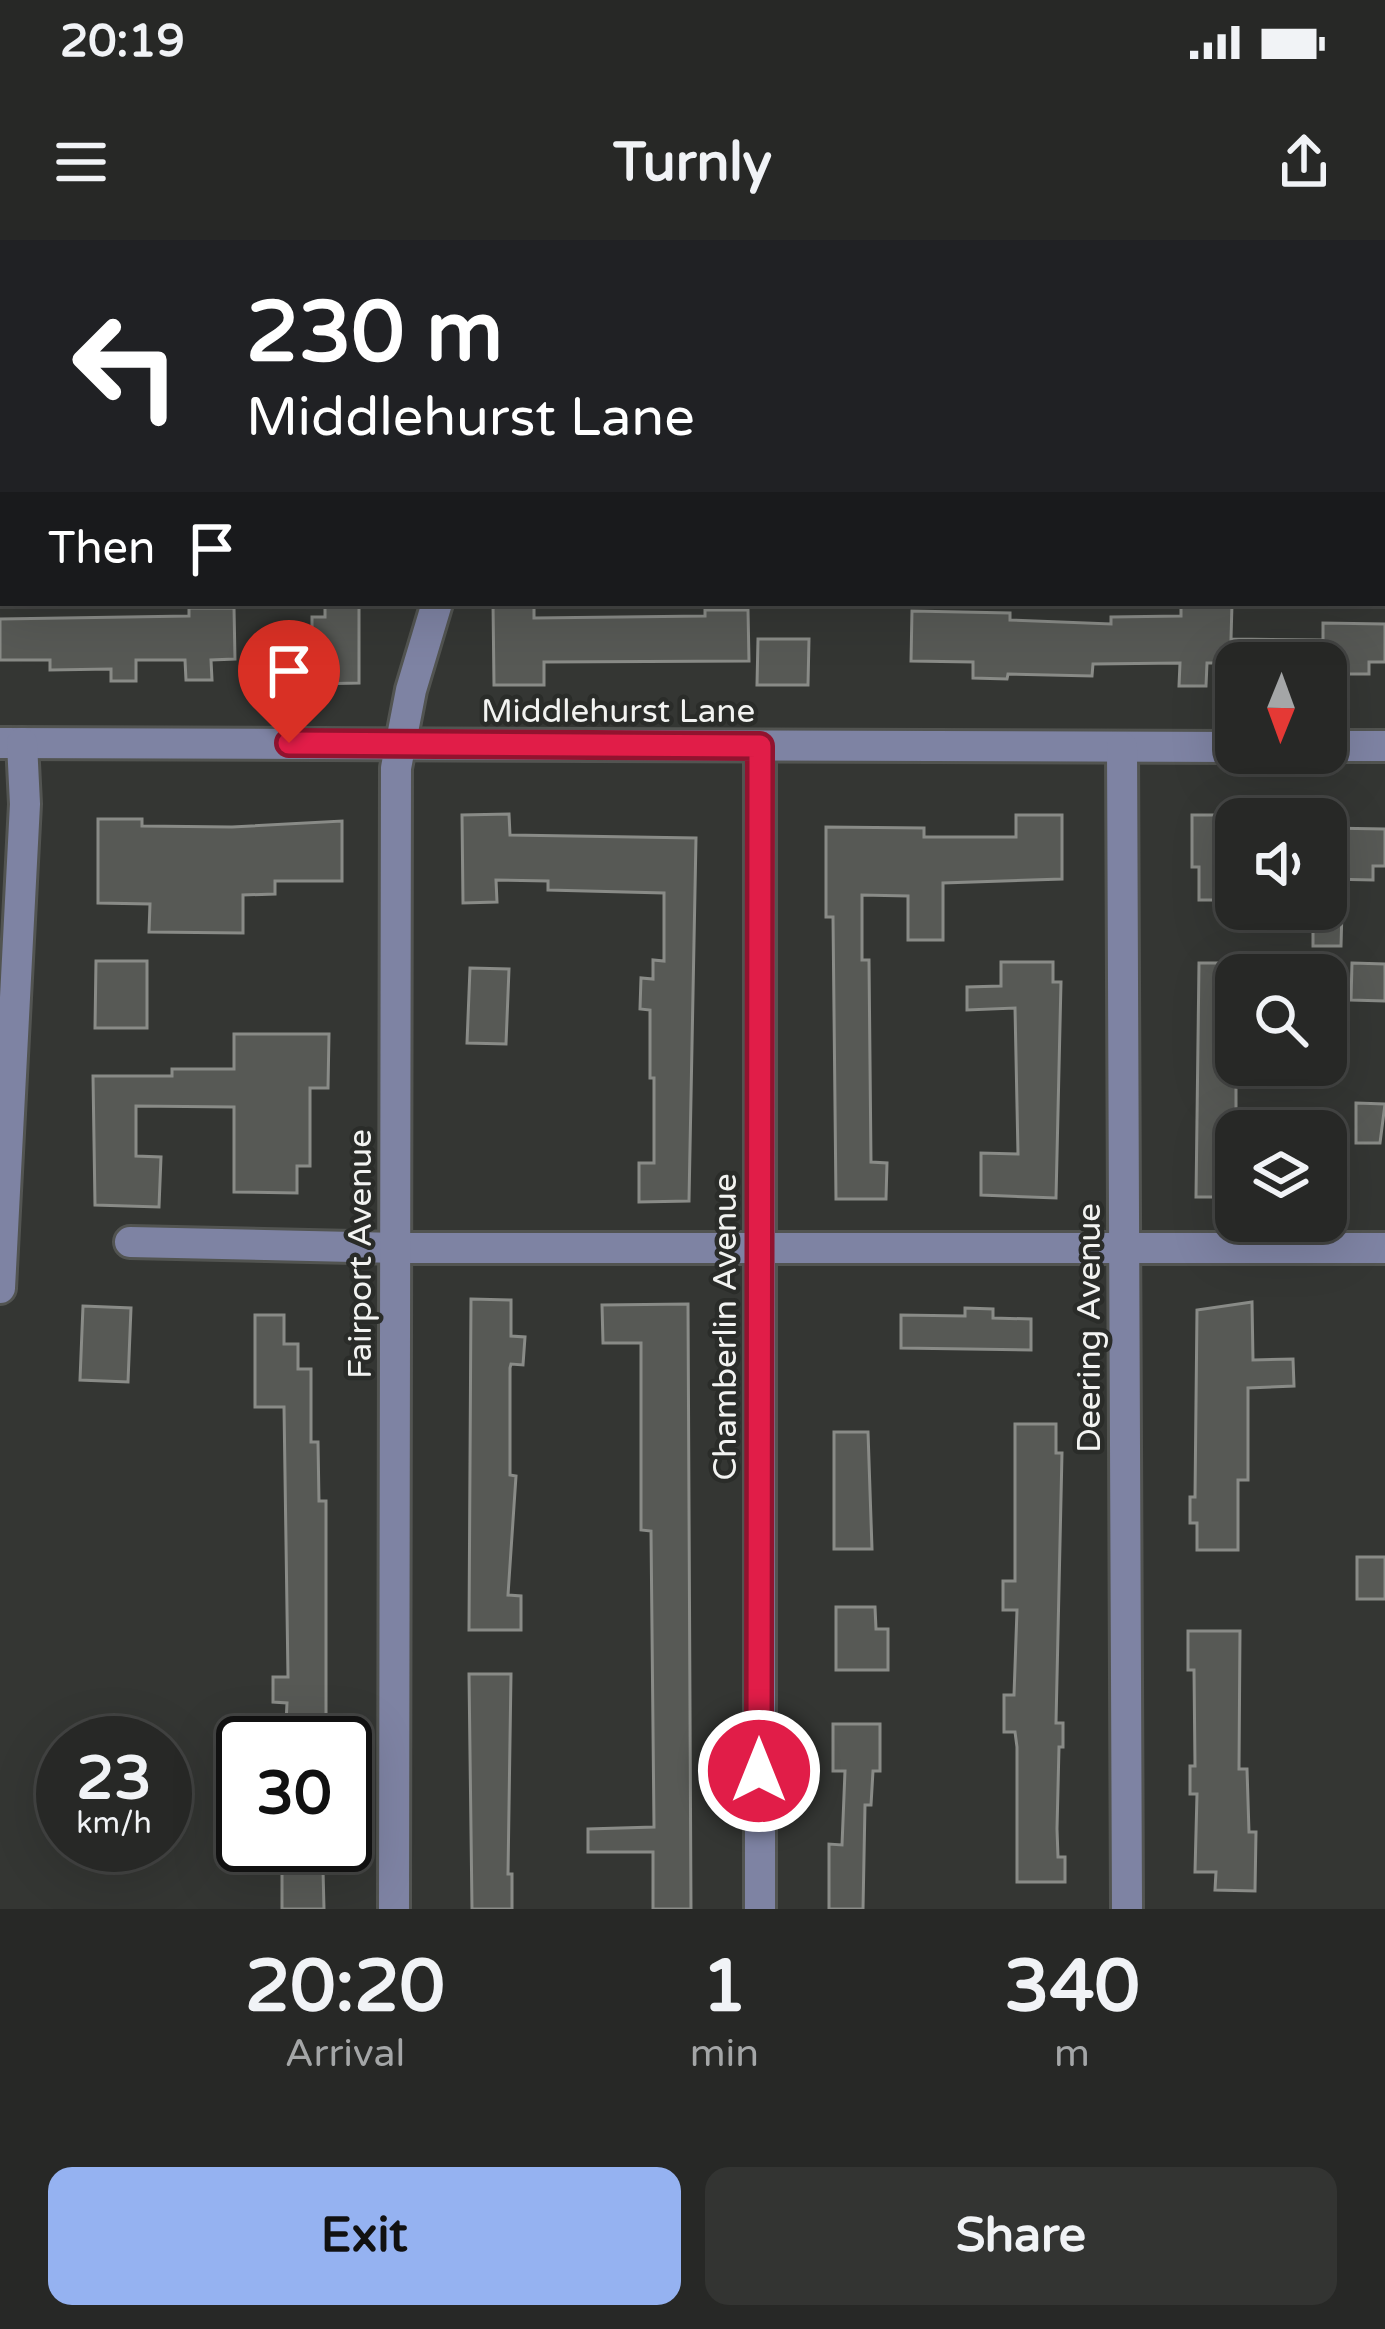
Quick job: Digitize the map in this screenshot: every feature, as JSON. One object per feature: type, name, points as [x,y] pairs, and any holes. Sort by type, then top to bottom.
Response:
[{"type":"street","name":"Fairport Avenue","points":[[394,1909],[396,790],[411,690],[436,606]]},
{"type":"street","name":"Middlehurst Lane","points":[[11,743],[1215,747]]},
{"type":"street","points":[[0,1288],[26,805],[11,743]]},
{"type":"street","name":"Chamberlin Avenue","points":[[760,746],[760,1909]]},
{"type":"street","points":[[1347,746],[1385,746]]},
{"type":"street","name":"Deering Avenue","points":[[1121,747],[1126,1909]]},
{"type":"street","points":[[130,1242],[398,1248],[1385,1248]]},
{"type":"building","points":[[325,606],[359,606],[359,683],[312,684],[312,617],[325,617]]},
{"type":"building","points":[[493,606],[534,606],[534,618],[705,616],[705,610],[748,610],[749,661],[544,662],[544,685],[494,685]]},
{"type":"building","points":[[1181,606],[1232,606],[1231,639],[1323,640],[1323,623],[1385,624],[1385,662],[1369,662],[1369,674],[1347,674],[1347,642],[1215,642],[1215,663],[1207,663],[1206,686],[1179,686],[1180,663],[1093,664],[1092,676],[1008,674],[1007,679],[973,678],[973,662],[911,661],[912,611],[1010,613],[1010,620],[1111,624],[1111,617],[1181,616]]},
{"type":"building","points":[[189,608],[234,608],[235,659],[211,660],[212,680],[186,680],[185,660],[136,660],[136,681],[111,681],[111,669],[50,670],[50,660],[0,660],[0,619],[189,616]]},
{"type":"building","points":[[758,639],[809,639],[808,685],[757,685]]},
{"type":"building","points":[[509,814],[510,835],[696,838],[689,1201],[639,1202],[639,1163],[654,1163],[650,1010],[640,1009],[641,978],[653,979],[653,960],[664,961],[664,893],[548,890],[548,881],[496,880],[497,902],[463,903],[462,815]]},
{"type":"building","points":[[1016,815],[1062,815],[1062,879],[943,883],[943,940],[908,940],[908,896],[862,895],[862,960],[869,960],[871,1162],[887,1163],[886,1199],[836,1199],[833,917],[826,917],[826,827],[924,828],[924,837],[1016,837]]},
{"type":"building","points":[[1192,815],[1215,815],[1215,900],[1199,900],[1199,867],[1192,867]]},
{"type":"building","points":[[98,819],[142,819],[142,826],[232,827],[342,821],[342,881],[275,881],[275,894],[243,895],[243,933],[149,932],[150,904],[98,903]]},
{"type":"building","points":[[1347,828],[1385,829],[1385,866],[1373,866],[1373,880],[1347,879]]},
{"type":"building","points":[[1313,930],[1341,930],[1341,946],[1313,946]]},
{"type":"building","points":[[96,961],[147,961],[147,1028],[95,1028]]},
{"type":"building","points":[[1001,962],[1053,962],[1053,982],[1061,982],[1056,1198],[981,1195],[981,1153],[1018,1154],[1015,1008],[967,1010],[967,987],[1001,986]]},
{"type":"building","points":[[1199,963],[1215,963],[1215,1086],[1236,1086],[1236,1110],[1215,1110],[1215,1197],[1196,1197]]},
{"type":"building","points":[[1352,963],[1385,964],[1385,1001],[1351,1000]]},
{"type":"building","points":[[470,968],[509,969],[506,1044],[467,1043]]},
{"type":"building","points":[[234,1034],[329,1034],[328,1088],[310,1088],[310,1166],[297,1166],[297,1193],[234,1192],[234,1107],[136,1106],[136,1156],[161,1157],[159,1207],[95,1205],[93,1076],[172,1076],[172,1069],[234,1069]]},
{"type":"building","points":[[1356,1103],[1385,1104],[1380,1143],[1356,1143]]},
{"type":"building","points":[[471,1299],[511,1300],[511,1336],[525,1337],[523,1365],[511,1364],[510,1368],[510,1475],[516,1476],[508,1595],[521,1596],[521,1630],[469,1630]]},
{"type":"building","points":[[1252,1302],[1253,1360],[1293,1359],[1294,1386],[1248,1388],[1248,1480],[1238,1480],[1238,1550],[1197,1550],[1190,1497],[1195,1497],[1197,1310]]},
{"type":"building","points":[[688,1304],[691,1909],[653,1909],[653,1852],[588,1852],[588,1829],[654,1827],[651,1531],[641,1530],[641,1343],[603,1343],[602,1305]]},
{"type":"building","points":[[83,1306],[131,1308],[128,1382],[80,1380]]},
{"type":"building","points":[[965,1308],[993,1309],[993,1318],[1031,1319],[1031,1350],[901,1348],[901,1315],[965,1316]]},
{"type":"building","points":[[255,1315],[284,1315],[284,1344],[298,1344],[298,1369],[311,1369],[311,1442],[318,1442],[319,1501],[326,1501],[326,1716],[286,1716],[287,1703],[273,1702],[273,1677],[288,1677],[284,1407],[255,1407]]},
{"type":"building","points":[[1015,1424],[1056,1424],[1056,1453],[1062,1453],[1056,1723],[1063,1723],[1057,1829],[1058,1857],[1065,1857],[1065,1882],[1017,1882],[1017,1747],[1015,1732],[1004,1732],[1004,1695],[1014,1695],[1017,1610],[1003,1610],[1003,1581],[1015,1581]]},
{"type":"building","points":[[834,1432],[868,1432],[872,1549],[834,1549]]},
{"type":"building","points":[[1357,1557],[1385,1557],[1385,1599],[1357,1599]]},
{"type":"building","points":[[836,1607],[875,1607],[876,1629],[888,1629],[888,1670],[836,1670]]},
{"type":"building","points":[[1188,1631],[1240,1631],[1239,1769],[1247,1769],[1249,1832],[1256,1832],[1255,1891],[1215,1890],[1216,1872],[1195,1872],[1197,1794],[1190,1794],[1190,1766],[1195,1766],[1194,1670],[1188,1670]]},
{"type":"building","points":[[469,1674],[511,1674],[508,1874],[512,1874],[512,1909],[472,1909]]},
{"type":"building","points":[[833,1724],[880,1724],[880,1771],[873,1771],[871,1805],[865,1805],[863,1909],[829,1909],[829,1844],[842,1845],[845,1771],[833,1771]]},
{"type":"building","points":[[282,1872],[323,1872],[324,1909],[282,1909]]},
{"type":"route","points":[[289,743],[760,746],[759,1771]]}]
